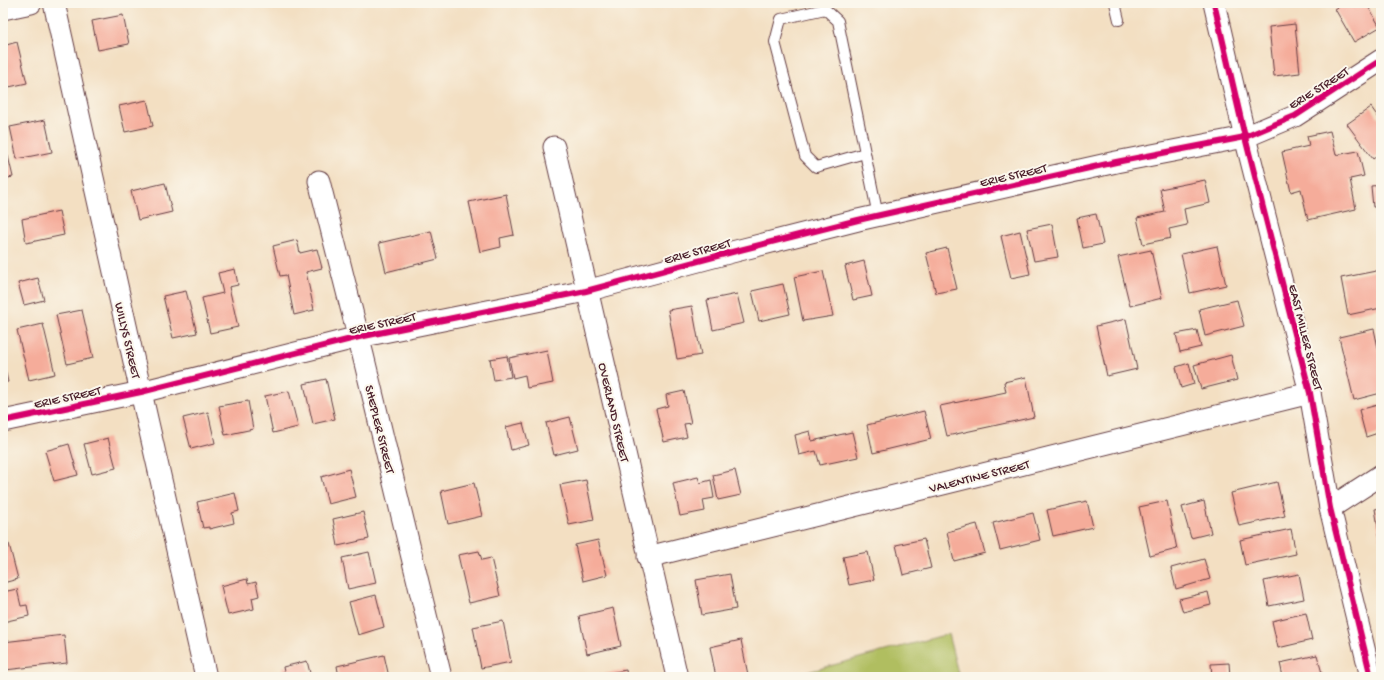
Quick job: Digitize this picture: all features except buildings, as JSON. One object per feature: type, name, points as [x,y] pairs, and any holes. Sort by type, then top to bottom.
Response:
[{"type":"street","points":[[3,9],[31,3]]},
{"type":"street","name":"WILLYS STREET","points":[[54,3],[206,677]]},
{"type":"street","name":"EAST MILLER STREET","points":[[1214,3],[1245,137],[1310,393],[1330,508],[1371,677]]},
{"type":"street","name":"ERIE STREET","points":[[3,421],[141,392],[359,338],[586,291],[732,252],[878,216],[1116,162],[1245,137],[1295,116],[1381,60]]},
{"type":"street","name":"OVERLAND STREET","points":[[554,147],[586,291],[677,677]]},
{"type":"street","name":"SHEPLER STREET","points":[[319,181],[359,338],[441,677]]},
{"type":"street","name":"VALENTINE STREET","points":[[648,557],[1310,393]]},
{"type":"street","points":[[1330,508],[1381,475]]},
{"type":"lane","points":[[1115,3],[1119,20]]},
{"type":"lane","points":[[865,154],[816,167],[805,156],[775,42],[781,19],[825,9],[838,21],[878,216]]},
{"type":"green space","points":[[948,634],[959,677],[789,677]]},
{"type":"cycle path","points":[[1214,3],[1245,137],[1310,393],[1330,508],[1371,677]]},
{"type":"cycle path","points":[[3,421],[141,392],[359,337],[586,291],[858,220],[1116,162],[1245,137],[1295,116],[1381,60]]}]
